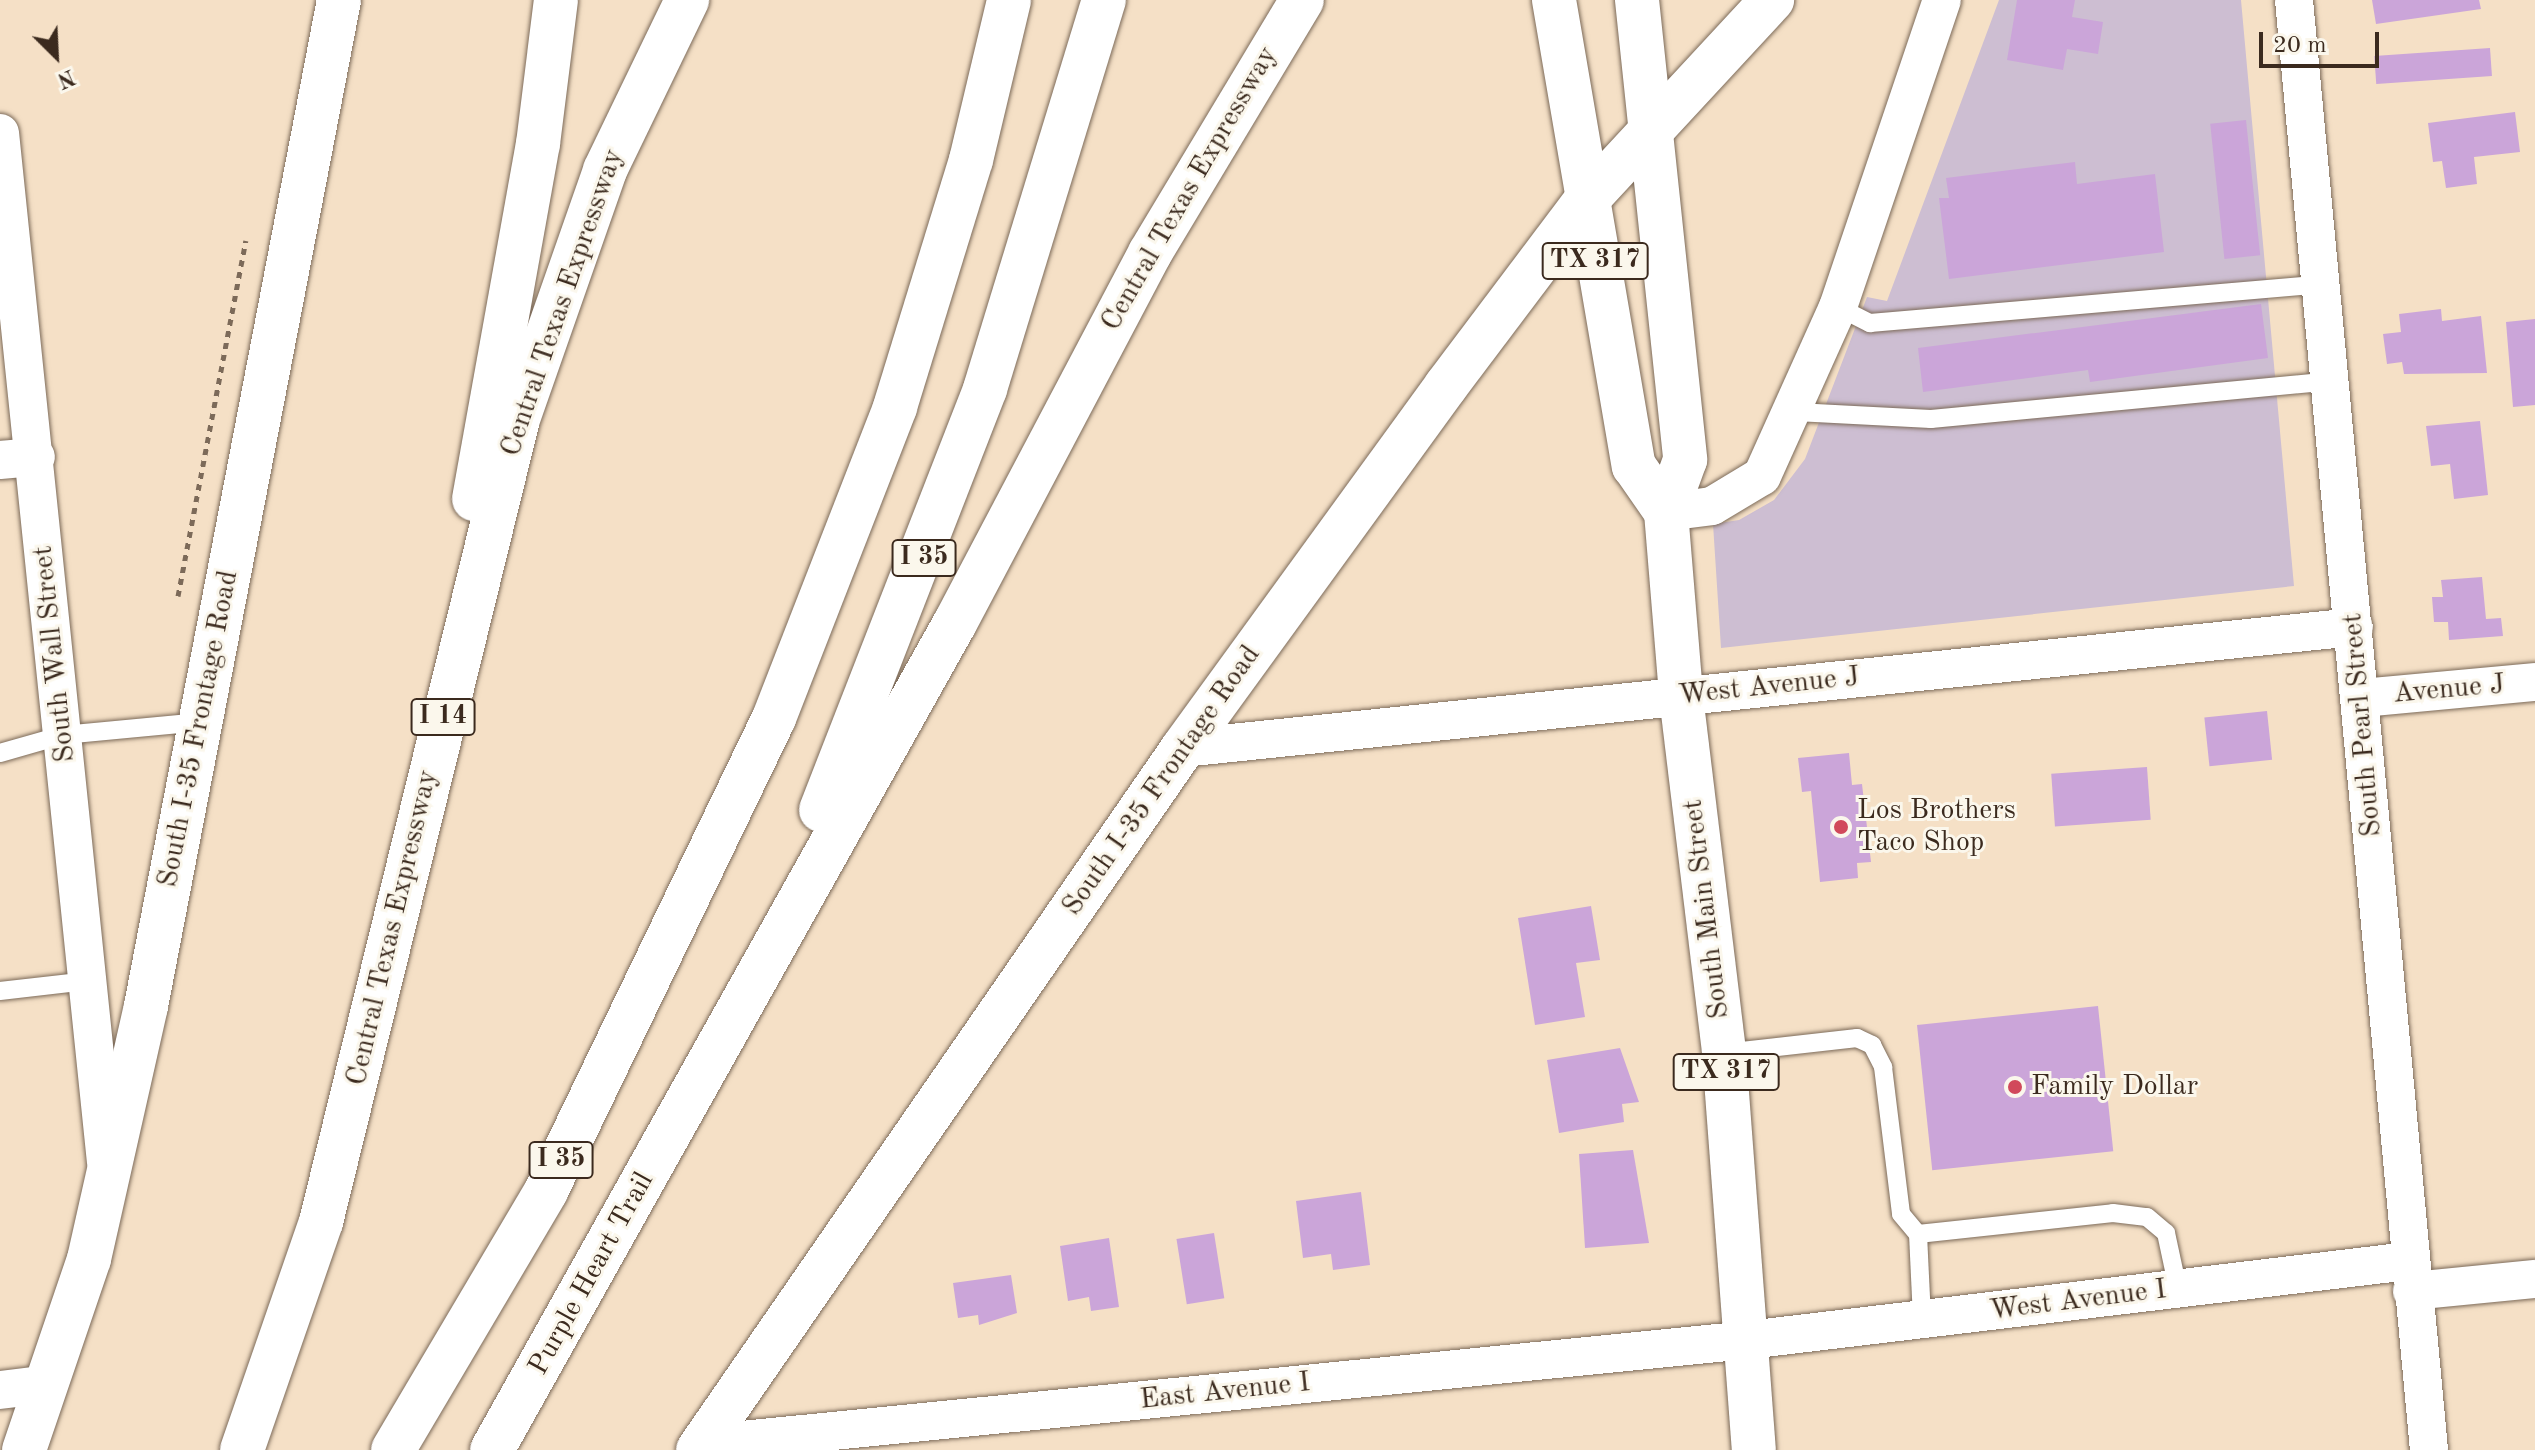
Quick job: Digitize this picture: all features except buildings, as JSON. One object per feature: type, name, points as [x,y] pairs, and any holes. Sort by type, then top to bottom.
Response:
[{"type":"main road","name":"South I-35 Frontage Road","points":[[24,1450],[49,1384],[107,1177],[200,722],[339,0]]},
{"type":"main road","points":[[455,665],[482,431],[538,144],[556,0]]},
{"type":"main road","name":"Central Texas Expressway","points":[[242,1450],[321,1222],[455,665],[553,314],[605,170],[687,0]]},
{"type":"main road","name":"I 35","points":[[393,1450],[546,1191],[774,718],[895,407],[971,160],[1009,0]]},
{"type":"main road","name":"I 35","points":[[691,1096],[843,762],[920,570],[1052,184],[1104,0]]},
{"type":"main road","name":"Central Texas Expressway","points":[[691,1096],[955,623],[1150,253],[1302,0]]},
{"type":"main road","name":"TX 317","points":[[1554,0],[1584,203],[1634,466],[1666,512]]},
{"type":"main road","name":"South Main Street","points":[[1637,0],[1685,460],[1666,512],[1681,696],[1724,1053],[1754,1450]]},
{"type":"main road","name":"South I-35 Frontage Road","points":[[700,1447],[1183,748],[1584,203],[1772,0]]},
{"type":"main road","name":"Purple Heart Trail","points":[[492,1450],[691,1096]]},
{"type":"street","points":[[1666,512],[1712,506],[1762,476],[1796,412],[1838,307],[1942,0]]},
{"type":"street","name":"South Pearl Street","points":[[2294,0],[2362,698],[2410,1276],[2429,1450]]},
{"type":"street","name":"South Wall Street","points":[[0,133],[18,459],[63,735],[107,1177]]},
{"type":"street","name":"West Avenue J","points":[[1183,748],[2354,627]]},
{"type":"street","name":"Avenue J","points":[[2362,698],[2535,682]]},
{"type":"street","name":"West Avenue I","points":[[1748,1340],[2178,1289],[2410,1276],[2535,1279]]},
{"type":"street","name":"East Avenue I","points":[[700,1447],[1748,1340]]},
{"type":"street","points":[[0,1390],[49,1384]]},
{"type":"lane","points":[[1838,307],[1870,323],[2323,284]]},
{"type":"lane","points":[[1796,412],[1931,419],[2332,381]]},
{"type":"lane","points":[[0,753],[63,735],[200,722]]},
{"type":"lane","points":[[0,991],[88,981]]},
{"type":"lane","points":[[1724,1053],[1857,1038],[1872,1045],[1883,1067],[1901,1214],[1918,1234],[1922,1320]]},
{"type":"lane","points":[[1918,1234],[2113,1213],[2147,1217],[2166,1233],[2178,1289]]},
{"type":"shaded area","points":[[1999,0],[2241,0],[2294,586],[1721,648],[1713,524],[1739,520],[1774,500],[1805,459],[1867,297],[1887,301]]},
{"type":"place","name":"Los Brothers Taco Shop","points":[[1841,827]]},
{"type":"place","name":"Family Dollar","points":[[2015,1087]]}]
